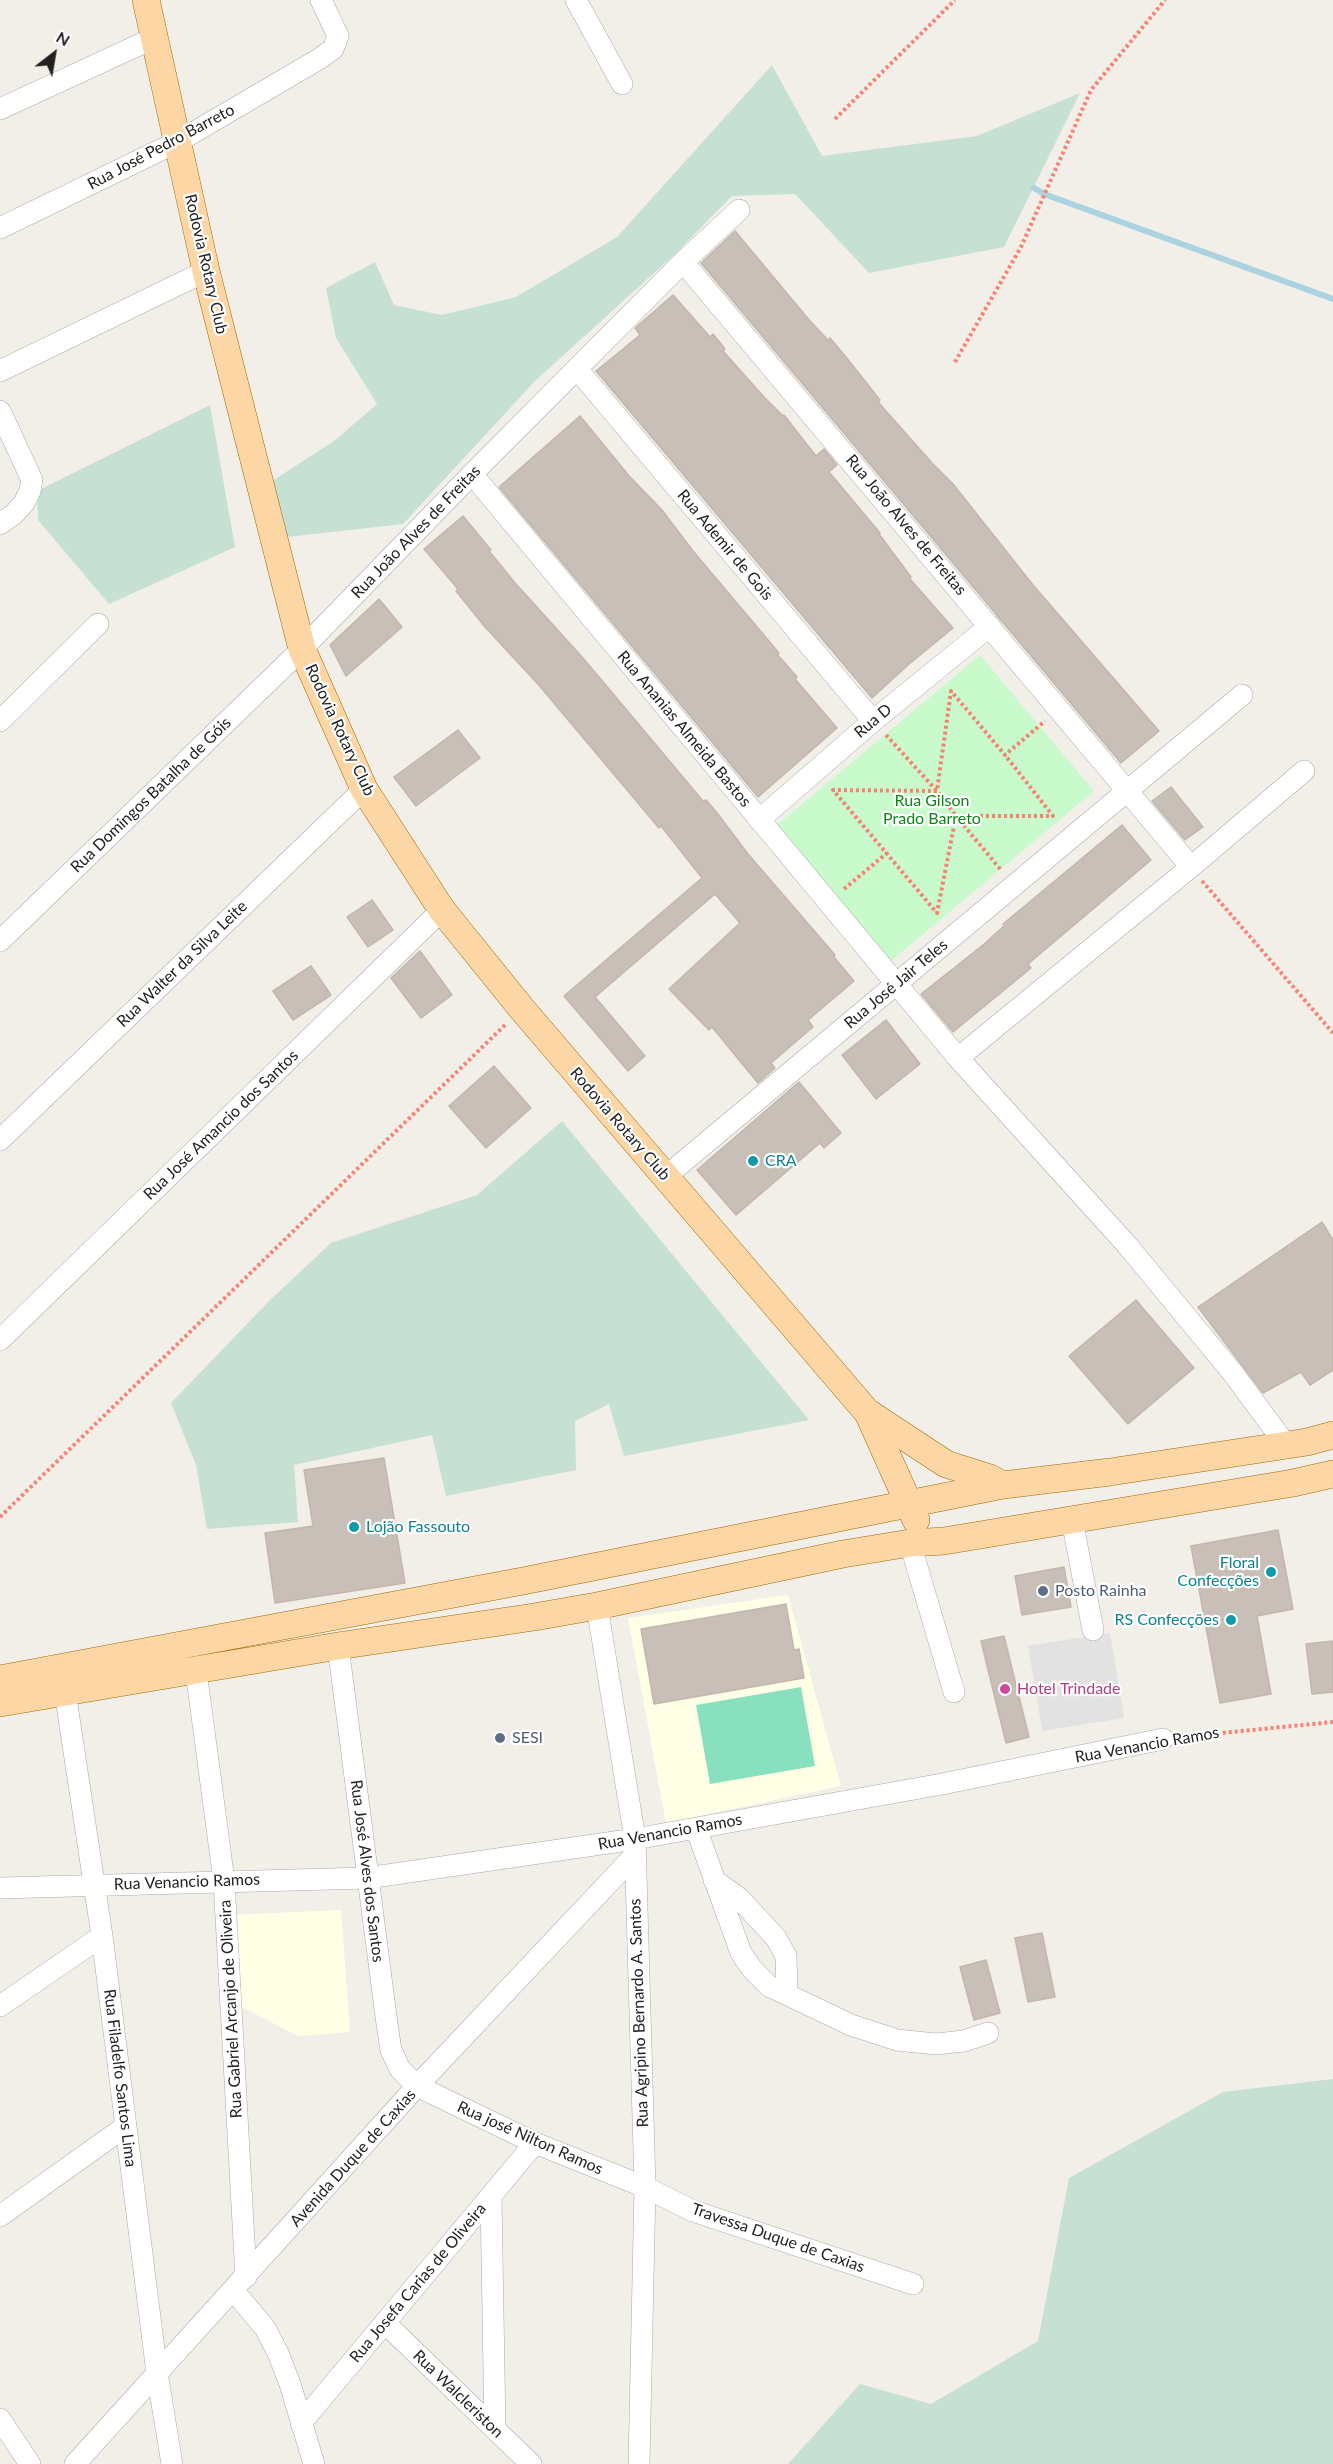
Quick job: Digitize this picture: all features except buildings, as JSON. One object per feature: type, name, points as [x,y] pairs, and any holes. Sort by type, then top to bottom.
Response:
[{"type":"main road","name":"Rodovia Rotary Club","points":[[146,0],[206,271],[303,649],[364,789],[442,910],[522,1009],[867,1412]]},
{"type":"main road","points":[[867,1412],[946,1464],[990,1478],[1003,1485]]},
{"type":"main road","points":[[867,1412],[909,1504],[918,1543]]},
{"type":"main road","points":[[0,1679],[523,1581],[1003,1485],[1110,1472],[1333,1435]]},
{"type":"main road","points":[[1273,1485],[1276,1446]]},
{"type":"main road","points":[[0,1703],[338,1646],[534,1617],[597,1606],[843,1554],[944,1541],[1333,1474]]},
{"type":"main road","points":[[523,1581],[534,1617]]},
{"type":"street","name":"Rua José Pedro Barreto","points":[[0,228],[179,141],[319,59],[333,49],[338,36],[321,0]]},
{"type":"street","points":[[576,0],[622,84]]},
{"type":"street","points":[[0,109],[156,37]]},
{"type":"street","name":"Rua João Alves de Freitas","points":[[303,649],[472,474],[683,262],[739,210]]},
{"type":"street","name":"Rua João Alves de Freitas","points":[[683,262],[1191,867]]},
{"type":"street","points":[[0,371],[206,271]]},
{"type":"street","name":"Rua Ademir de Gois","points":[[578,369],[873,721]]},
{"type":"street","points":[[0,411],[32,480],[24,503],[0,524]]},
{"type":"street","name":"Rua Ananias Almeida Bastos","points":[[472,474],[958,1058],[1127,1245],[1232,1372],[1276,1446]]},
{"type":"street","points":[[0,721],[98,624]]},
{"type":"street","name":"Rua D","points":[[759,820],[873,721],[990,626]]},
{"type":"street","name":"Rua Domingos Batalha de Góis","points":[[0,941],[303,649]]},
{"type":"street","name":"Rua José Jair Teles","points":[[665,1177],[1242,695]]},
{"type":"street","points":[[958,1058],[1304,771]]},
{"type":"street","name":"Rua Walter da Silva Leite","points":[[0,1140],[364,789]]},
{"type":"street","name":"Rua José Amancio dos Santos","points":[[0,1340],[442,910]]},
{"type":"street","points":[[1072,1520],[1093,1630]]},
{"type":"street","points":[[918,1543],[954,1692]]},
{"type":"street","name":"Rua Agripino Bernardo A. Santos","points":[[597,1606],[634,1848],[645,2187],[639,2464]]},
{"type":"street","name":"Rua José Alves dos Santos","points":[[338,1646],[391,2050],[400,2069],[417,2086]]},
{"type":"street","name":"Rua Gabriel Arcanjo de Oliveira","points":[[196,1671],[224,1881],[239,2283]]},
{"type":"street","name":"Rua Filadelfo Santos Lima","points":[[65,1692],[102,1936],[157,2373],[172,2464]]},
{"type":"street","name":"Rua Venancio Ramos","points":[[0,1888],[368,1878],[634,1848],[696,1828],[942,1784],[1163,1739]]},
{"type":"street","points":[[696,1828],[741,1953],[752,1969],[769,1986],[851,2025],[897,2040],[936,2044],[964,2041],[988,2033]]},
{"type":"street","name":"Avenida Duque de Caxias","points":[[75,2464],[634,1848]]},
{"type":"street","points":[[714,1880],[740,1898],[776,1938],[786,1956],[787,1994]]},
{"type":"street","points":[[0,2006],[102,1936]]},
{"type":"street","name":"Rua josé Nilton Ramos","points":[[417,2086],[536,2143],[645,2187]]},
{"type":"street","points":[[0,2216],[126,2126]]},
{"type":"street","name":"Rua Josefa Carias de Oliveira","points":[[301,2423],[536,2143]]},
{"type":"street","name":"Travessa Duque de Caxias","points":[[645,2187],[693,2211],[913,2284]]},
{"type":"street","points":[[491,2196],[495,2429]]},
{"type":"street","points":[[239,2283],[278,2353],[290,2384],[314,2464]]},
{"type":"street","name":"Rua Walcleriston","points":[[385,2323],[531,2464]]},
{"type":"street","points":[[0,2419],[30,2464]]},
{"type":"path","points":[[835,119],[955,0]]},
{"type":"path","points":[[955,362],[1021,247],[1091,90],[1165,0]]},
{"type":"path","points":[[937,792],[951,691],[1053,816],[956,816]]},
{"type":"path","points":[[1005,755],[1059,709]]},
{"type":"path","points":[[873,721],[937,792],[1005,875]]},
{"type":"path","points":[[937,792],[834,790],[937,913],[956,816]]},
{"type":"path","points":[[828,903],[887,853]]},
{"type":"path","points":[[1191,867],[1333,1033]]},
{"type":"path","points":[[0,1517],[522,1009]]},
{"type":"path","name":"Rua Venancio Ramos","points":[[1163,1739],[1333,1722]]},
{"type":"shaded area","points":[[772,65],[822,156],[977,136],[1080,93],[1004,247],[869,273],[795,194],[732,196],[676,253],[535,381],[403,524],[278,538],[269,483],[334,441],[377,404],[336,338],[326,288],[375,262],[394,305],[442,315],[516,297],[617,237]]},
{"type":"shaded area","points":[[210,405],[235,547],[109,604],[38,520],[37,491]]},
{"type":"shaded area","points":[[562,1121],[809,1420],[624,1456],[609,1404],[575,1421],[576,1470],[446,1496],[432,1435],[294,1465],[298,1522],[207,1529],[196,1465],[171,1403],[269,1301],[331,1243],[477,1195]]},
{"type":"shaded area","points":[[788,1595],[841,1786],[666,1823],[628,1618]]},
{"type":"shaded area","points":[[1110,1633],[1124,1718],[1042,1731],[1028,1646]]},
{"type":"shaded area","points":[[341,1910],[350,2032],[298,2036],[236,2004],[230,1915]]},
{"type":"shaded area","points":[[1333,2079],[1333,2464],[788,2464],[860,2384],[931,2404],[1038,2341],[1069,2178],[1223,2092]]},
{"type":"green space","name":"Rua Gilson Prado Barreto","points":[[980,655],[1094,791],[885,966],[771,830]]},
{"type":"green space","points":[[801,1687],[815,1766],[710,1784],[696,1705]]},
{"type":"waterway","points":[[1034,188],[1044,194],[1333,299]]},
{"type":"place","name":"CRA","points":[[753,1161]]},
{"type":"place","name":"Lojão Fassouto","points":[[354,1527]]},
{"type":"place","name":"Floral Confecções","points":[[1271,1572]]},
{"type":"place","name":"Posto Rainha","points":[[1043,1591]]},
{"type":"place","name":"RS Confecções","points":[[1231,1620]]},
{"type":"place","name":"Hotel Trindade","points":[[1005,1689]]},
{"type":"place","name":"SESI","points":[[500,1738]]}]
